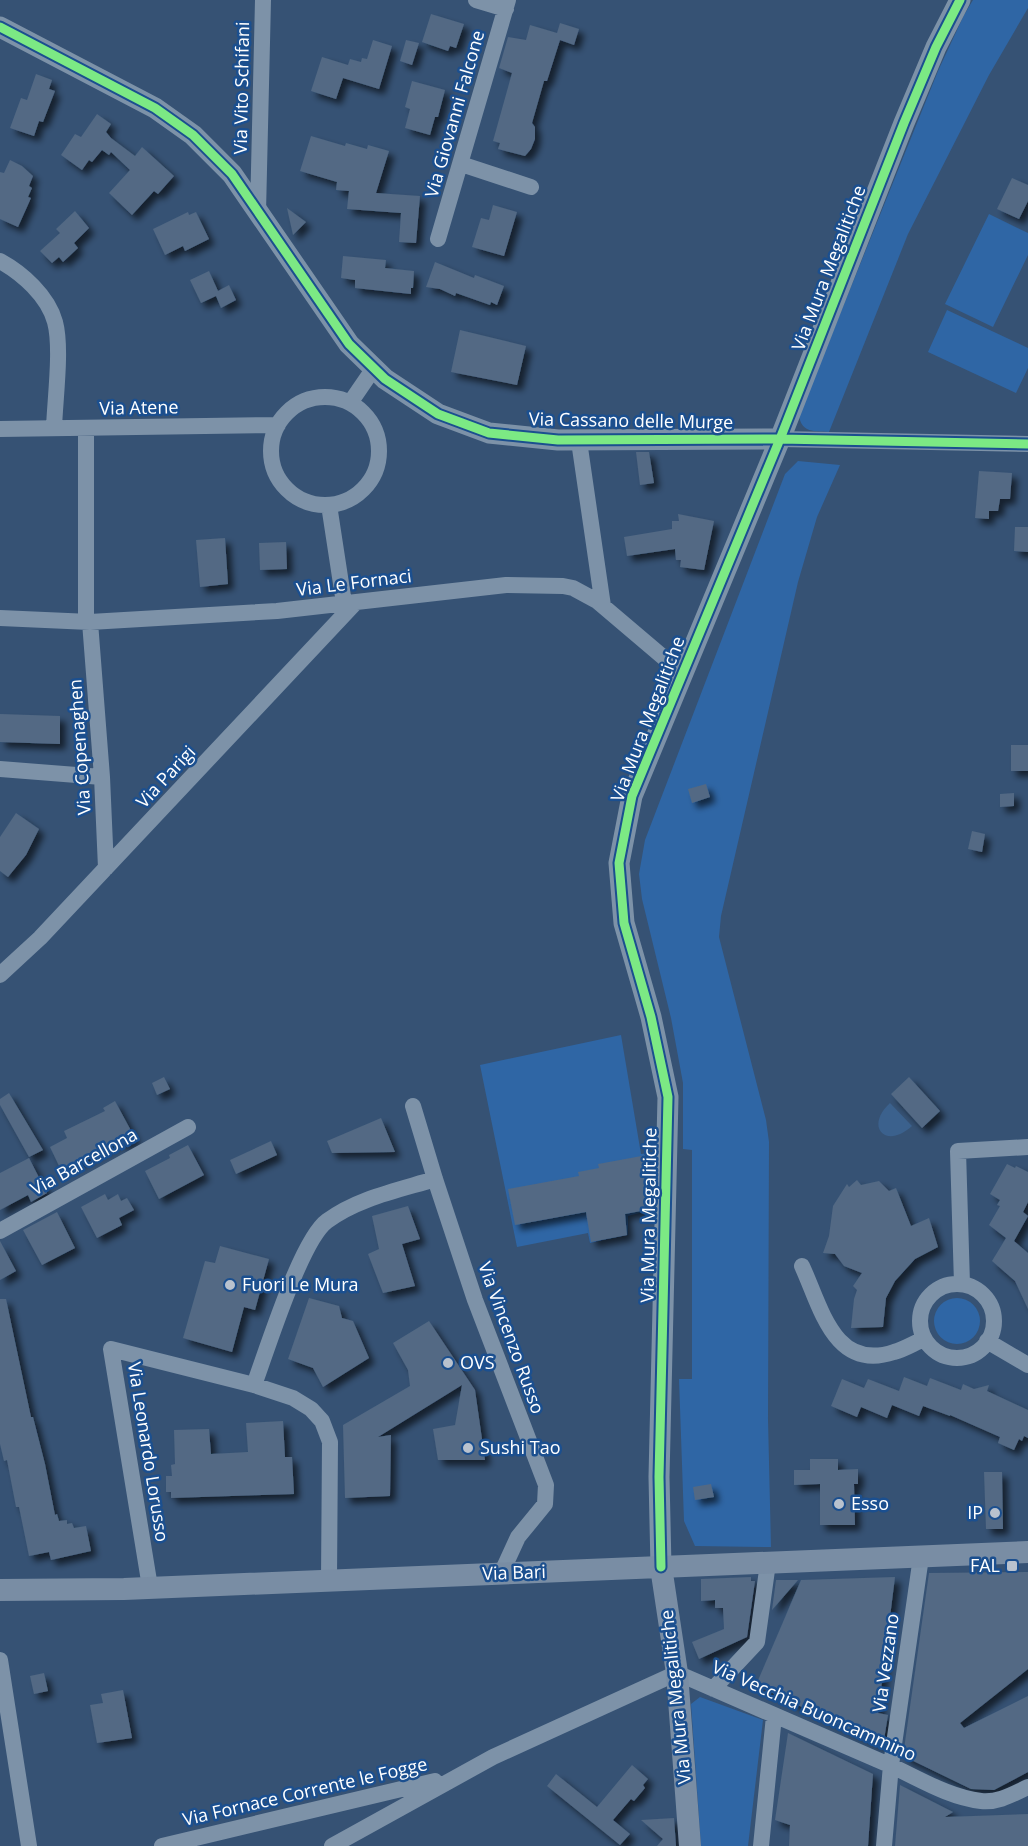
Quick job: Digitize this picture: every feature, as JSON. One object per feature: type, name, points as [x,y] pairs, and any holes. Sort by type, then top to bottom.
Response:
[{"type":"main road","name":"Via Bari","points":[[0,1588],[150,1587],[1028,1552]]},
{"type":"main road","name":"Via Mura Megalitiche","points":[[661,1568],[676,1673],[690,1846]]},
{"type":"street","name":"Via Vito Schifani","points":[[258,212],[263,0]]},
{"type":"street","points":[[476,0],[507,4]]},
{"type":"street","name":"Via Mura Megalitiche","points":[[661,1568],[659,1477],[668,1097],[651,1017],[624,923],[620,863],[632,796],[780,439],[904,123],[936,47],[960,0]]},
{"type":"street","name":"Via Giovanni Falcone","points":[[438,239],[507,4]]},
{"type":"street","name":"Via Cassano delle Murge","points":[[0,27],[155,108],[193,135],[232,174],[349,344],[385,379],[438,414],[489,433],[579,441],[780,439],[1028,444]]},
{"type":"street","points":[[461,164],[531,187]]},
{"type":"street","points":[[0,261],[26,279],[48,306],[55,320],[58,339],[54,428]]},
{"type":"street","points":[[350,403],[374,368]]},
{"type":"street","points":[[332,397],[350,403],[364,414],[374,428],[379,445],[378,463],[372,479],[361,492],[346,501],[329,505],[312,504],[296,497],[283,485],[274,469],[271,451],[278,425],[283,417],[297,405],[314,398],[332,397]]},
{"type":"street","name":"Via Atene","points":[[0,429],[278,425]]},
{"type":"street","name":"Via Copenaghen","points":[[86,428],[88,622],[102,777],[106,868]]},
{"type":"street","points":[[579,441],[603,606]]},
{"type":"street","points":[[329,505],[350,603]]},
{"type":"street","name":"Via Le Fornaci","points":[[0,618],[88,622],[277,611],[506,585],[563,586],[573,588],[603,606],[682,674]]},
{"type":"street","name":"Via Parigi","points":[[0,975],[40,938],[106,868],[350,603]]},
{"type":"street","points":[[0,769],[102,777]]},
{"type":"street","name":"Via Vincenzo Russo","points":[[413,1106],[489,1340],[546,1485],[545,1504],[518,1538],[501,1574]]},
{"type":"street","name":"Via Barcellona","points":[[0,1231],[188,1127]]},
{"type":"street","points":[[962,1284],[958,1151],[1028,1147]]},
{"type":"street","points":[[254,1385],[304,1252],[326,1222],[364,1201],[435,1179]]},
{"type":"street","points":[[802,1266],[833,1335],[851,1351],[881,1355],[924,1339]]},
{"type":"street","points":[[950,1284],[962,1284],[982,1294],[993,1313],[994,1324],[987,1341],[976,1353],[953,1358],[941,1355],[924,1339],[920,1328],[920,1316],[923,1305],[939,1288],[950,1284]]},
{"type":"street","points":[[987,1341],[1028,1365]]},
{"type":"street","name":"Via Leonardo Lorusso","points":[[150,1587],[111,1349],[254,1385],[293,1398],[311,1409],[322,1421],[330,1442],[329,1580]]},
{"type":"street","name":"Via Vezzano","points":[[884,1846],[891,1765],[921,1557]]},
{"type":"street","points":[[713,1689],[757,1642],[768,1563]]},
{"type":"street","points":[[0,1660],[28,1846]]},
{"type":"street","points":[[332,1846],[493,1757],[676,1673]]},
{"type":"street","name":"Via Vecchia Buoncammino","points":[[676,1673],[891,1765],[939,1788],[977,1800],[1003,1799],[1028,1787]]},
{"type":"street","points":[[761,1846],[774,1716]]},
{"type":"street","name":"Via Fornace Corrente le Fogge","points":[[162,1846],[457,1776]]},
{"type":"shaded area","points":[[973,0],[1028,0],[1028,8],[989,75],[908,234],[829,432],[810,430],[803,426],[799,416],[938,71]]},
{"type":"shaded area","points":[[989,214],[1028,233],[1028,255],[993,327],[945,304]]},
{"type":"shaded area","points":[[947,310],[1028,348],[1028,368],[1016,393],[928,352]]},
{"type":"shaded area","points":[[798,461],[840,465],[817,517],[798,582],[721,916],[719,937],[766,1120],[769,1142],[768,1419],[771,1547],[695,1546],[684,1521],[679,1379],[692,1379],[692,1150],[683,1149],[683,1083],[671,1018],[642,899],[639,874],[645,840],[785,474]]},
{"type":"shaded area","points":[[621,1035],[641,1154],[649,1153],[647,1211],[628,1216],[628,1235],[590,1243],[588,1233],[517,1247],[480,1065]]},
{"type":"shaded area","points":[[890,1103],[912,1126],[894,1136],[887,1136],[879,1127],[882,1112]]},
{"type":"shaded area","points":[[957,1298],[966,1299],[974,1304],[979,1312],[979,1330],[974,1338],[966,1343],[957,1344],[948,1343],[940,1338],[935,1330],[934,1321],[935,1312],[940,1304],[948,1299]]},
{"type":"shaded area","points":[[700,1697],[763,1720],[748,1846],[701,1846],[691,1704]]},
{"type":"building","points":[[431,14],[464,24],[456,48],[450,46],[448,51],[422,42]]},
{"type":"building","points":[[560,23],[579,29],[574,45],[560,40],[547,81],[544,81],[532,123],[535,127],[535,139],[531,149],[525,156],[498,149],[500,143],[493,141],[512,73],[499,68],[508,37],[526,40],[530,25],[557,33]]},
{"type":"building","points":[[373,40],[392,46],[379,89],[343,78],[336,99],[311,91],[322,57],[348,65],[350,59],[361,62],[362,58],[367,59]]},
{"type":"building","points":[[406,40],[419,43],[412,65],[400,61]]},
{"type":"building","points":[[36,74],[52,80],[49,89],[55,91],[43,122],[39,121],[34,136],[10,128],[21,98],[27,100]]},
{"type":"building","points":[[412,81],[445,90],[438,117],[435,117],[430,135],[405,128],[410,109],[405,107]]},
{"type":"building","points":[[97,114],[111,124],[106,132],[111,138],[135,156],[142,147],[174,176],[158,194],[154,191],[132,215],[109,193],[130,170],[111,152],[109,155],[102,150],[92,162],[89,160],[82,170],[61,155],[75,134],[81,137]]},
{"type":"building","points":[[311,136],[345,146],[346,143],[367,149],[368,145],[389,151],[376,193],[420,196],[416,243],[399,242],[401,213],[347,209],[349,191],[336,190],[337,182],[300,171]]},
{"type":"building","points":[[10,160],[22,166],[33,176],[29,186],[32,188],[28,197],[31,198],[18,227],[0,219],[0,172],[4,173]]},
{"type":"building","points":[[1012,178],[1028,185],[1028,201],[1019,219],[997,209]]},
{"type":"building","points":[[493,205],[517,212],[504,256],[472,247],[481,218],[489,220]]},
{"type":"building","points":[[287,208],[306,222],[293,235]]},
{"type":"building","points":[[75,211],[89,228],[74,243],[78,248],[63,262],[59,257],[52,263],[40,251],[60,233],[56,229]]},
{"type":"building","points":[[188,212],[189,215],[196,212],[209,239],[185,251],[183,246],[165,255],[153,229]]},
{"type":"building","points":[[343,256],[386,260],[385,268],[414,271],[411,294],[355,288],[355,280],[341,278]]},
{"type":"building","points":[[435,262],[474,278],[475,275],[504,286],[497,305],[426,287]]},
{"type":"building","points":[[209,271],[218,291],[229,285],[236,300],[221,308],[216,296],[201,303],[190,280]]},
{"type":"building","points":[[460,330],[526,346],[517,385],[451,372]]},
{"type":"building","points":[[636,452],[649,452],[654,483],[640,485]]},
{"type":"building","points":[[979,471],[1012,473],[1010,499],[1000,499],[998,511],[989,511],[989,519],[975,518]]},
{"type":"building","points":[[678,514],[714,521],[704,570],[680,567],[681,560],[676,560],[675,549],[627,556],[624,537],[672,529],[672,521],[679,521]]},
{"type":"building","points":[[1015,527],[1028,527],[1028,552],[1014,551]]},
{"type":"building","points":[[225,538],[228,584],[200,587],[196,540]]},
{"type":"building","points":[[286,542],[287,569],[260,570],[259,543]]},
{"type":"building","points":[[0,714],[60,716],[60,744],[0,742]]},
{"type":"building","points":[[1011,745],[1028,745],[1028,771],[1011,771]]},
{"type":"building","points":[[706,784],[710,797],[692,803],[688,789]]},
{"type":"building","points":[[1014,793],[1014,806],[1000,807],[1000,794]]},
{"type":"building","points":[[16,813],[39,829],[26,855],[8,877],[0,871],[0,837]]},
{"type":"building","points":[[972,831],[985,834],[982,852],[968,849]]},
{"type":"building","points":[[164,1077],[170,1089],[157,1095],[152,1083]]},
{"type":"building","points":[[909,1077],[940,1111],[922,1128],[891,1094]]},
{"type":"building","points":[[9,1093],[43,1150],[29,1157],[0,1105],[0,1099]]},
{"type":"building","points":[[115,1101],[135,1138],[123,1145],[120,1140],[61,1170],[50,1147],[67,1138],[64,1131],[105,1111],[103,1108]]},
{"type":"building","points":[[381,1118],[395,1152],[332,1153],[327,1141]]},
{"type":"building","points":[[271,1141],[277,1155],[236,1174],[230,1160]]},
{"type":"building","points":[[188,1145],[204,1175],[159,1199],[145,1171],[170,1158],[169,1155]]},
{"type":"building","points":[[647,1155],[646,1210],[625,1214],[627,1235],[591,1242],[586,1212],[515,1225],[508,1189],[579,1176],[578,1172],[599,1168],[598,1164]]},
{"type":"building","points":[[29,1158],[47,1193],[31,1202],[28,1195],[0,1210],[0,1173]]},
{"type":"building","points":[[1007,1164],[1028,1172],[1028,1202],[1023,1212],[1028,1216],[1014,1241],[1028,1253],[1028,1309],[1015,1281],[992,1261],[1006,1238],[989,1225],[1000,1206],[997,1205],[1000,1200],[990,1194]]},
{"type":"building","points":[[857,1180],[861,1185],[879,1181],[889,1191],[896,1188],[911,1226],[929,1218],[938,1247],[915,1259],[895,1281],[886,1298],[883,1327],[851,1328],[857,1290],[853,1286],[862,1273],[844,1266],[835,1254],[823,1253],[829,1236],[833,1206],[847,1184],[849,1187]]},
{"type":"building","points":[[105,1194],[108,1200],[118,1194],[121,1201],[127,1198],[134,1210],[119,1218],[122,1225],[97,1238],[81,1207]]},
{"type":"building","points":[[408,1206],[420,1239],[402,1244],[415,1286],[383,1293],[368,1254],[379,1249],[372,1216]]},
{"type":"building","points":[[57,1212],[75,1248],[42,1265],[23,1230]]},
{"type":"building","points":[[0,1241],[16,1271],[0,1280]]},
{"type":"building","name":"Fuori Le Mura","points":[[220,1246],[269,1259],[255,1310],[244,1307],[232,1352],[183,1338],[205,1261],[215,1263]]},
{"type":"building","points":[[309,1298],[339,1306],[342,1318],[353,1321],[369,1358],[323,1387],[313,1368],[288,1359]]},
{"type":"building","points":[[0,1299],[6,1299],[55,1515],[57,1514],[59,1521],[67,1520],[67,1524],[72,1523],[74,1528],[86,1526],[91,1551],[51,1560],[49,1552],[29,1556],[7,1460],[4,1461],[0,1444]]},
{"type":"building","points":[[429,1321],[475,1390],[485,1460],[438,1460],[433,1429],[455,1425],[462,1385],[378,1437],[391,1435],[390,1496],[345,1498],[343,1425],[410,1386],[408,1370],[393,1343]]},
{"type":"building","points":[[904,1377],[927,1386],[930,1378],[961,1390],[963,1384],[974,1389],[989,1385],[987,1391],[1028,1410],[1028,1438],[1024,1436],[1022,1441],[1019,1439],[1014,1450],[998,1443],[1000,1437],[923,1406],[919,1416],[892,1405],[887,1418],[861,1407],[857,1417],[831,1406],[842,1379],[864,1388],[868,1379],[899,1391]]},
{"type":"building","points":[[283,1421],[285,1457],[292,1457],[294,1494],[171,1498],[171,1492],[166,1492],[166,1476],[172,1476],[171,1465],[175,1464],[174,1430],[209,1429],[211,1454],[248,1452],[246,1423]]},
{"type":"building","points":[[810,1459],[838,1459],[838,1470],[858,1469],[858,1484],[854,1484],[855,1525],[820,1525],[820,1484],[794,1485],[794,1470],[810,1470]]},
{"type":"building","points":[[984,1472],[1002,1472],[1003,1529],[986,1529]]},
{"type":"building","points":[[711,1484],[714,1497],[695,1500],[693,1487]]},
{"type":"building","points":[[1028,1572],[1028,1669],[960,1723],[964,1728],[1028,1696],[1028,1772],[994,1790],[971,1789],[903,1756],[929,1573]]},
{"type":"building","points":[[751,1577],[751,1581],[755,1581],[747,1637],[699,1659],[692,1642],[724,1629],[723,1608],[715,1608],[715,1600],[701,1601],[701,1579]]},
{"type":"building","points":[[895,1577],[878,1713],[888,1715],[883,1746],[756,1685],[801,1580]]},
{"type":"building","points":[[776,1580],[798,1580],[772,1610]]},
{"type":"building","points":[[44,1673],[48,1691],[34,1694],[30,1676]]},
{"type":"building","points":[[123,1690],[132,1738],[97,1743],[90,1705],[103,1703],[101,1694]]},
{"type":"building","points":[[788,1733],[873,1774],[868,1846],[789,1846],[790,1825],[775,1820]]},
{"type":"building","points":[[632,1765],[648,1779],[643,1785],[645,1788],[634,1801],[631,1799],[613,1820],[630,1834],[620,1845],[547,1786],[556,1774],[597,1807]]},
{"type":"building","points":[[900,1785],[953,1812],[945,1817],[1028,1814],[1028,1846],[895,1846]]},
{"type":"building","points":[[674,1818],[676,1846],[657,1846],[663,1839],[641,1820]]},
{"type":"cycle path","points":[[661,1567],[659,1477],[668,1097],[651,1017],[624,923],[619,863],[632,796],[780,439],[904,123],[936,47],[960,0]]},
{"type":"cycle path","points":[[0,27],[155,108],[193,135],[232,174],[349,344],[385,379],[438,414],[489,433],[558,440],[780,439],[1028,444]]},
{"type":"place","name":"Fuori Le Mura","points":[[230,1285]]},
{"type":"place","name":"OVS","points":[[448,1363]]},
{"type":"place","name":"Sushi Tao","points":[[468,1448]]},
{"type":"place","name":"Esso","points":[[839,1504]]},
{"type":"place","name":"IP","points":[[995,1513]]},
{"type":"place","name":"FAL","points":[[1012,1566]]}]
